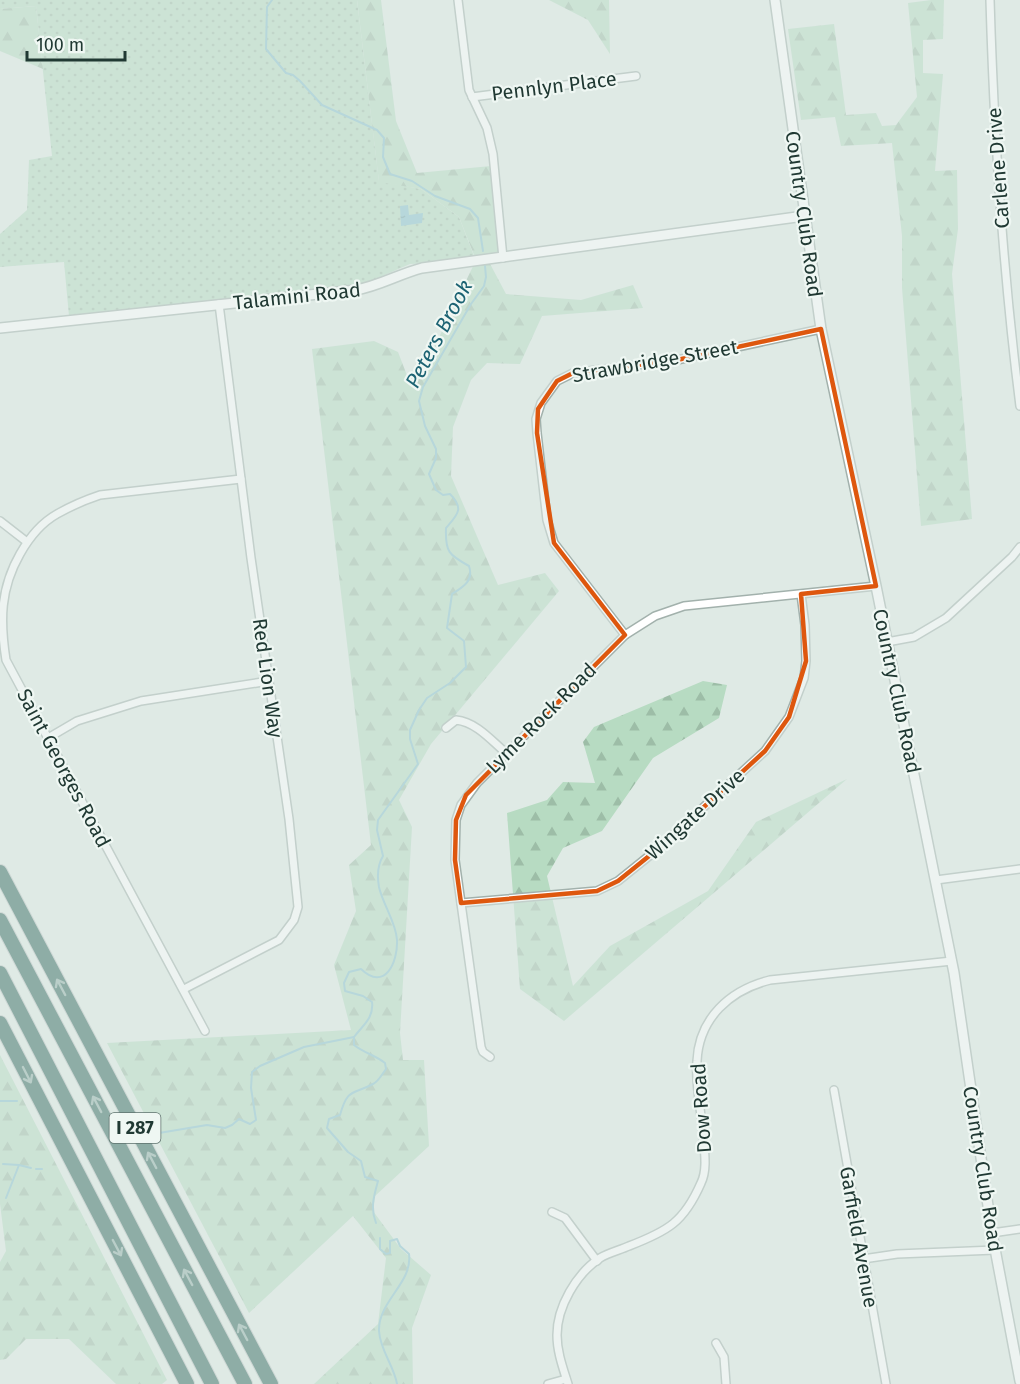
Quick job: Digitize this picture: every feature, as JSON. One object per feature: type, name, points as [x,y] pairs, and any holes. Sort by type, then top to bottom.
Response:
[{"type":"highway","name":"I 287","points":[[0,872],[271,1384]]},
{"type":"highway","name":"I 287","points":[[0,920],[245,1384]]},
{"type":"highway","name":"I 287","points":[[0,973],[212,1384]]},
{"type":"highway","points":[[0,993],[12,1016],[63,1094]]},
{"type":"highway","points":[[0,1023],[187,1384]]},
{"type":"street","points":[[458,0],[469,90],[487,128],[493,154],[502,258]]},
{"type":"street","name":"Country Club Road","points":[[775,0],[821,329],[952,961],[992,1233],[1020,1381]]},
{"type":"street","name":"Carlene Drive","points":[[990,0],[1003,241],[1020,406]]},
{"type":"street","name":"Pennlyn Place","points":[[472,98],[636,76]]},
{"type":"street","name":"Talamini Road","points":[[0,328],[356,290],[380,285],[407,272],[422,268],[804,216]]},
{"type":"street","name":"Red Lion Way","points":[[184,989],[279,940],[294,920],[298,907],[289,819],[250,558],[219,304]]},
{"type":"street","name":"Strawbridge Street","points":[[625,635],[554,543],[547,520],[537,434],[536,418],[541,403],[557,381],[573,373],[677,360],[821,329]]},
{"type":"street","name":"Saint Georges Road","points":[[205,1031],[6,660],[0,632],[0,605],[9,572],[27,542],[55,515],[100,495],[241,479]]},
{"type":"street","points":[[0,521],[27,542]]},
{"type":"street","points":[[887,642],[915,637],[946,618],[1020,547]]},
{"type":"street","name":"Lyme Rock Road","points":[[490,1057],[483,1052],[481,1047],[455,860],[456,820],[466,795],[625,635],[655,616],[672,609],[876,586]]},
{"type":"street","name":"Wingate Drive","points":[[461,903],[597,891],[618,881],[659,848],[765,751],[789,717],[804,678],[806,662],[806,635],[801,594]]},
{"type":"street","points":[[48,738],[77,721],[141,701],[269,681]]},
{"type":"street","points":[[446,728],[456,720],[466,721],[506,753]]},
{"type":"street","points":[[936,880],[1020,868]]},
{"type":"street","name":"Dow Road","points":[[567,1381],[559,1354],[557,1336],[559,1320],[570,1293],[585,1271],[597,1261],[664,1232],[673,1225],[689,1207],[703,1181],[705,1160],[697,1060],[709,1019],[725,1001],[752,985],[770,980],[952,961]]},
{"type":"street","name":"Garfield Avenue","points":[[834,1090],[886,1384]]},
{"type":"street","points":[[552,1212],[565,1218],[597,1261]]},
{"type":"street","points":[[992,1233],[1020,1229]]},
{"type":"street","points":[[863,1259],[897,1254],[995,1250]]},
{"type":"street","points":[[716,1343],[724,1357],[726,1384]]},
{"type":"street","points":[[548,1384],[567,1381]]},
{"type":"highlighted area","points":[[821,329],[876,586],[801,594],[806,661],[789,717],[765,751],[659,848],[618,881],[597,891],[461,903],[455,860],[456,820],[466,795],[625,635],[554,543],[537,433],[538,409],[557,381],[573,373],[677,360]]},
{"type":"green space","points":[[0,0],[357,0],[379,181],[421,189],[459,217],[476,261],[410,264],[366,283],[69,316],[64,262],[0,267],[0,234],[27,210],[29,160],[52,156],[36,6],[0,9]]},
{"type":"green space","points":[[357,0],[381,0],[396,121],[417,173],[491,166],[504,257],[488,260],[506,294],[581,300],[633,285],[643,308],[542,316],[520,364],[487,363],[471,380],[453,427],[451,476],[498,585],[545,573],[559,591],[431,744],[399,800],[412,827],[400,1033],[403,1060],[424,1060],[429,1146],[375,1196],[373,1211],[401,1249],[431,1275],[412,1328],[413,1384],[314,1384],[378,1324],[386,1258],[353,1216],[249,1313],[107,1043],[351,1030],[334,965],[356,911],[349,865],[371,845],[312,349],[374,341],[398,352],[408,378],[420,377],[476,260],[459,217],[421,189],[379,182]]},
{"type":"green space","points":[[549,0],[609,0],[610,54],[588,20]]},
{"type":"green space","points":[[944,0],[943,39],[923,40],[923,73],[943,74],[935,171],[957,170],[958,229],[952,274],[972,519],[921,526],[902,288],[902,236],[892,143],[841,146],[835,117],[801,120],[788,29],[834,24],[846,115],[876,113],[882,126],[896,125],[917,97],[908,3]]},
{"type":"green space","points":[[36,6],[43,69],[0,51],[0,9]]},
{"type":"green space","points":[[703,681],[727,685],[719,718],[653,758],[602,831],[563,848],[547,876],[573,986],[610,946],[708,891],[756,822],[847,779],[564,1021],[520,989],[507,813],[547,800],[563,782],[595,783],[583,742],[594,727]]},
{"type":"green space","points":[[0,1055],[167,1380],[162,1384],[116,1384],[69,1339],[26,1339],[6,1359],[0,1360],[0,1262],[6,1251],[0,1204]]},
{"type":"water","points":[[408,205],[409,215],[423,213],[422,223],[401,226],[400,206]]},
{"type":"waterway","name":"Peters Brook","points":[[272,0],[267,7],[266,49],[286,73],[300,81],[322,105],[377,130],[384,138],[383,157],[390,174],[412,181],[435,196],[470,209],[478,218],[483,251]]},
{"type":"waterway","name":"Peters Brook","points":[[376,1223],[373,1207],[378,1181],[365,1177],[361,1161],[348,1152],[327,1128],[329,1119],[340,1115],[349,1096],[375,1083],[386,1069],[385,1063],[354,1045],[354,1037],[370,1017],[372,1002],[363,996],[345,991],[344,983],[349,972],[361,969],[369,975],[383,976],[392,965],[397,949],[396,933],[378,883],[379,867],[383,856],[377,830],[378,820],[418,764],[410,739],[410,730],[419,710],[427,698],[450,683],[466,667],[464,641],[447,628],[452,594],[469,580],[470,571],[469,566],[450,552],[446,543],[446,528],[458,512],[458,508],[455,499],[450,494],[443,495],[436,490],[429,474],[436,458],[436,449],[425,426],[419,401],[423,387],[471,304],[484,286],[485,266]]},
{"type":"waterway","points":[[159,1133],[207,1125],[225,1128],[239,1119],[250,1124],[256,1120],[251,1088],[252,1072],[260,1066],[304,1047],[354,1037]]},
{"type":"waterway","points":[[0,1101],[17,1101]]},
{"type":"waterway","points":[[3,1164],[31,1168]]},
{"type":"waterway","points":[[6,1198],[19,1165]]},
{"type":"waterway","points":[[36,1169],[42,1169]]},
{"type":"waterway","name":"Peters Brook","points":[[380,1238],[380,1249],[386,1254],[390,1253],[390,1241],[397,1239],[400,1246],[409,1254],[406,1274],[380,1320],[380,1338],[397,1384]]}]
